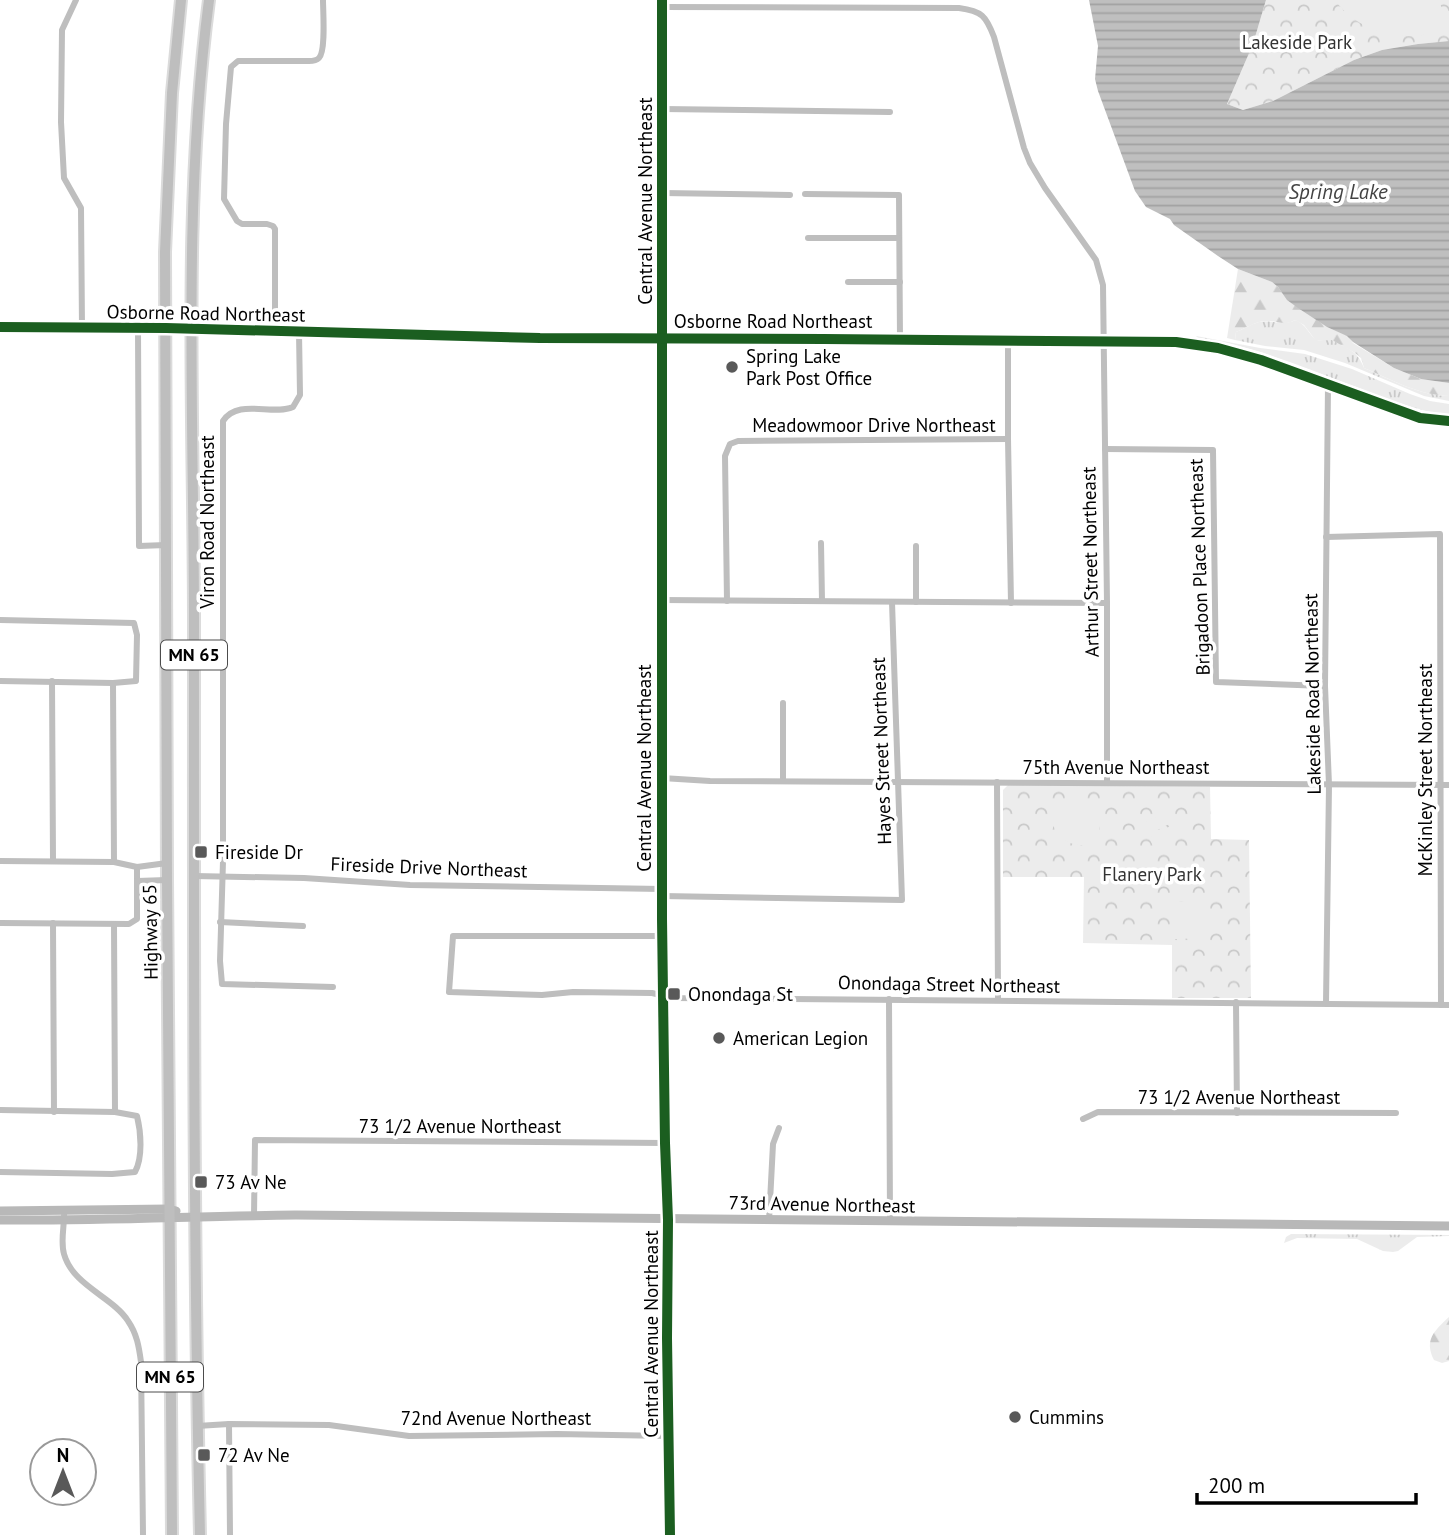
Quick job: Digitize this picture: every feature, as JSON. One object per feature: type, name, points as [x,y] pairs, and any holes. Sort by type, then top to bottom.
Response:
[{"type":"highway","name":"MN 65","points":[[166,328],[165,252],[172,93],[181,0]]},
{"type":"highway","name":"MN 65","points":[[200,1535],[195,1216],[192,329],[197,107],[209,0]]},
{"type":"highway","name":"Highway 65","points":[[166,328],[172,1535]]},
{"type":"street","points":[[76,0],[62,30],[61,122],[64,178],[81,208],[82,328]]},
{"type":"street","points":[[275,331],[275,229],[267,224],[242,224],[237,221],[224,199],[231,67],[238,61],[315,61],[320,58],[323,49],[323,0]]},
{"type":"street","name":"Central Avenue Northeast","points":[[662,4],[662,936],[668,1220],[670,1535]]},
{"type":"street","name":"Arthur Street Northeast","points":[[662,4],[959,8],[982,14],[988,21],[1030,163],[1096,260],[1103,285],[1107,783]]},
{"type":"street","points":[[662,110],[890,112]]},
{"type":"street","points":[[662,193],[790,195]]},
{"type":"street","points":[[805,194],[899,195],[900,339]]},
{"type":"street","points":[[808,238],[900,238]]},
{"type":"street","points":[[848,282],[900,282]]},
{"type":"street","name":"Osborne Road Northeast","points":[[0,327],[166,328],[540,338],[1176,342],[1218,348],[1261,360],[1420,418],[1449,421]]},
{"type":"street","points":[[138,328],[139,546],[166,545]]},
{"type":"street","name":"Viron Road Northeast","points":[[299,332],[300,395],[293,407],[284,410],[242,409],[233,411],[223,421],[223,875],[220,961],[222,985],[332,987]]},
{"type":"street","points":[[1009,340],[1011,603]]},
{"type":"street","name":"Lakeside Road Northeast","points":[[1326,1003],[1329,785],[1325,687],[1328,386]]},
{"type":"street","name":"Meadowmoor Drive Northeast","points":[[727,601],[725,456],[730,444],[738,441],[1008,439]]},
{"type":"street","name":"Brigadoon Place Northeast","points":[[1105,449],[1213,450],[1216,682],[1325,687]]},
{"type":"street","name":"McKinley Street Northeast","points":[[1326,537],[1440,534],[1445,1005]]},
{"type":"street","points":[[821,543],[822,601]]},
{"type":"street","points":[[916,546],[916,602]]},
{"type":"street","points":[[662,600],[1107,603]]},
{"type":"street","name":"Hayes Street Northeast","points":[[892,602],[902,900]]},
{"type":"street","points":[[0,620],[134,623],[137,635],[136,681],[0,681]]},
{"type":"street","points":[[52,681],[53,861]]},
{"type":"street","points":[[113,683],[114,862]]},
{"type":"street","points":[[783,703],[783,781]]},
{"type":"street","name":"75th Avenue Northeast","points":[[662,778],[1449,785]]},
{"type":"street","points":[[997,782],[998,1000]]},
{"type":"street","points":[[0,861],[114,862],[137,867],[167,863]]},
{"type":"street","points":[[0,923],[130,924],[137,919],[137,867]]},
{"type":"street","name":"Fireside Drive Northeast","points":[[194,876],[902,900]]},
{"type":"street","points":[[137,881],[167,880]]},
{"type":"street","points":[[220,922],[303,926]]},
{"type":"street","points":[[53,923],[54,1112]]},
{"type":"street","points":[[114,924],[115,1112]]},
{"type":"street","name":"Onondaga Street Northeast","points":[[662,936],[453,936],[449,992],[542,995],[573,992],[652,993],[673,998],[1445,1005]]},
{"type":"street","points":[[889,999],[890,1222]]},
{"type":"street","points":[[1236,1002],[1237,1112]]},
{"type":"street","points":[[0,1110],[115,1112],[137,1116],[139,1127],[139,1164],[135,1172],[0,1172]]},
{"type":"street","name":"73 1/2 Avenue Northeast","points":[[1083,1119],[1098,1112],[1396,1113]]},
{"type":"street","points":[[769,1221],[773,1144],[779,1128]]},
{"type":"street","name":"73 1/2 Avenue Northeast","points":[[254,1216],[254,1140],[665,1143]]},
{"type":"street","name":"73rd Avenue Northeast","points":[[0,1211],[64,1216]]},
{"type":"street","name":"73rd Avenue Northeast","points":[[0,1220],[169,1214],[1449,1226]]},
{"type":"street","points":[[64,1216],[64,1255],[70,1266],[89,1288],[127,1318],[137,1338],[141,1362],[142,1535]]},
{"type":"street","points":[[229,1424],[230,1535]]},
{"type":"street","name":"72nd Avenue Northeast","points":[[197,1426],[329,1425],[410,1436],[668,1436]]},
{"type":"green space","name":"Lakeside Park","points":[[1266,0],[1449,0],[1449,41],[1382,50],[1354,60],[1273,101],[1243,110],[1227,104],[1253,44]]},
{"type":"green space","points":[[1334,0],[1439,0],[1448,27],[1413,36],[1386,33],[1361,24]]},
{"type":"green space","points":[[1238,269],[1272,282],[1288,300],[1394,368],[1421,379],[1449,383],[1449,396],[1416,390],[1364,368],[1361,358],[1355,353],[1332,340],[1316,341],[1304,325],[1295,320],[1287,323],[1261,322],[1236,332],[1235,340],[1227,338]]},
{"type":"green space","points":[[1295,320],[1318,341],[1332,340],[1351,351],[1364,368],[1416,390],[1449,396],[1449,401],[1424,396],[1345,363],[1304,350],[1235,340],[1236,332],[1256,323],[1286,323]]},
{"type":"green space","points":[[1196,336],[1305,354],[1352,369],[1430,401],[1449,404],[1449,415],[1402,404],[1259,352]]},
{"type":"green space","name":"Flanery Park","points":[[1008,785],[1210,787],[1211,839],[1249,840],[1251,998],[1172,998],[1172,945],[1083,943],[1084,877],[1003,877],[1003,790]]},
{"type":"green space","points":[[1050,803],[1094,803],[1099,808],[1100,847],[1077,845],[1062,839],[1053,826]]},
{"type":"green space","points":[[1165,812],[1171,823],[1148,835],[1142,824]]},
{"type":"green space","points":[[1172,825],[1178,836],[1154,848],[1149,838]]},
{"type":"green space","points":[[1175,902],[1209,902],[1208,922],[1202,933],[1190,938],[1170,939],[1170,908]]},
{"type":"green space","points":[[1291,1234],[1449,1236],[1417,1237],[1393,1252],[1383,1251],[1357,1239],[1297,1238],[1284,1243],[1286,1237]]},
{"type":"green space","points":[[1449,1317],[1449,1361],[1442,1363],[1434,1360],[1430,1341],[1435,1331]]},
{"type":"water","name":"Spring Lake","points":[[1089,0],[1266,0],[1253,44],[1227,104],[1243,110],[1273,101],[1354,60],[1382,50],[1449,41],[1449,383],[1421,379],[1394,368],[1347,336],[1327,327],[1298,308],[1287,300],[1272,282],[1238,269],[1174,225],[1170,219],[1146,207],[1135,191],[1098,91],[1095,79],[1098,46]]},
{"type":"cycle path","points":[[662,0],[662,919],[670,1535]]},
{"type":"cycle path","points":[[0,327],[166,328],[540,338],[1176,342],[1218,348],[1261,360],[1420,418],[1449,421]]},
{"type":"place","name":"Spring Lake Park Post Office","points":[[732,367]]},
{"type":"place","name":"Fireside Dr","points":[[201,852]]},
{"type":"place","name":"Onondaga St","points":[[674,994]]},
{"type":"place","name":"American Legion","points":[[719,1038]]},
{"type":"place","name":"73 Av Ne","points":[[201,1182]]},
{"type":"place","name":"Cummins","points":[[1015,1417]]},
{"type":"place","name":"72 Av Ne","points":[[204,1455]]}]
